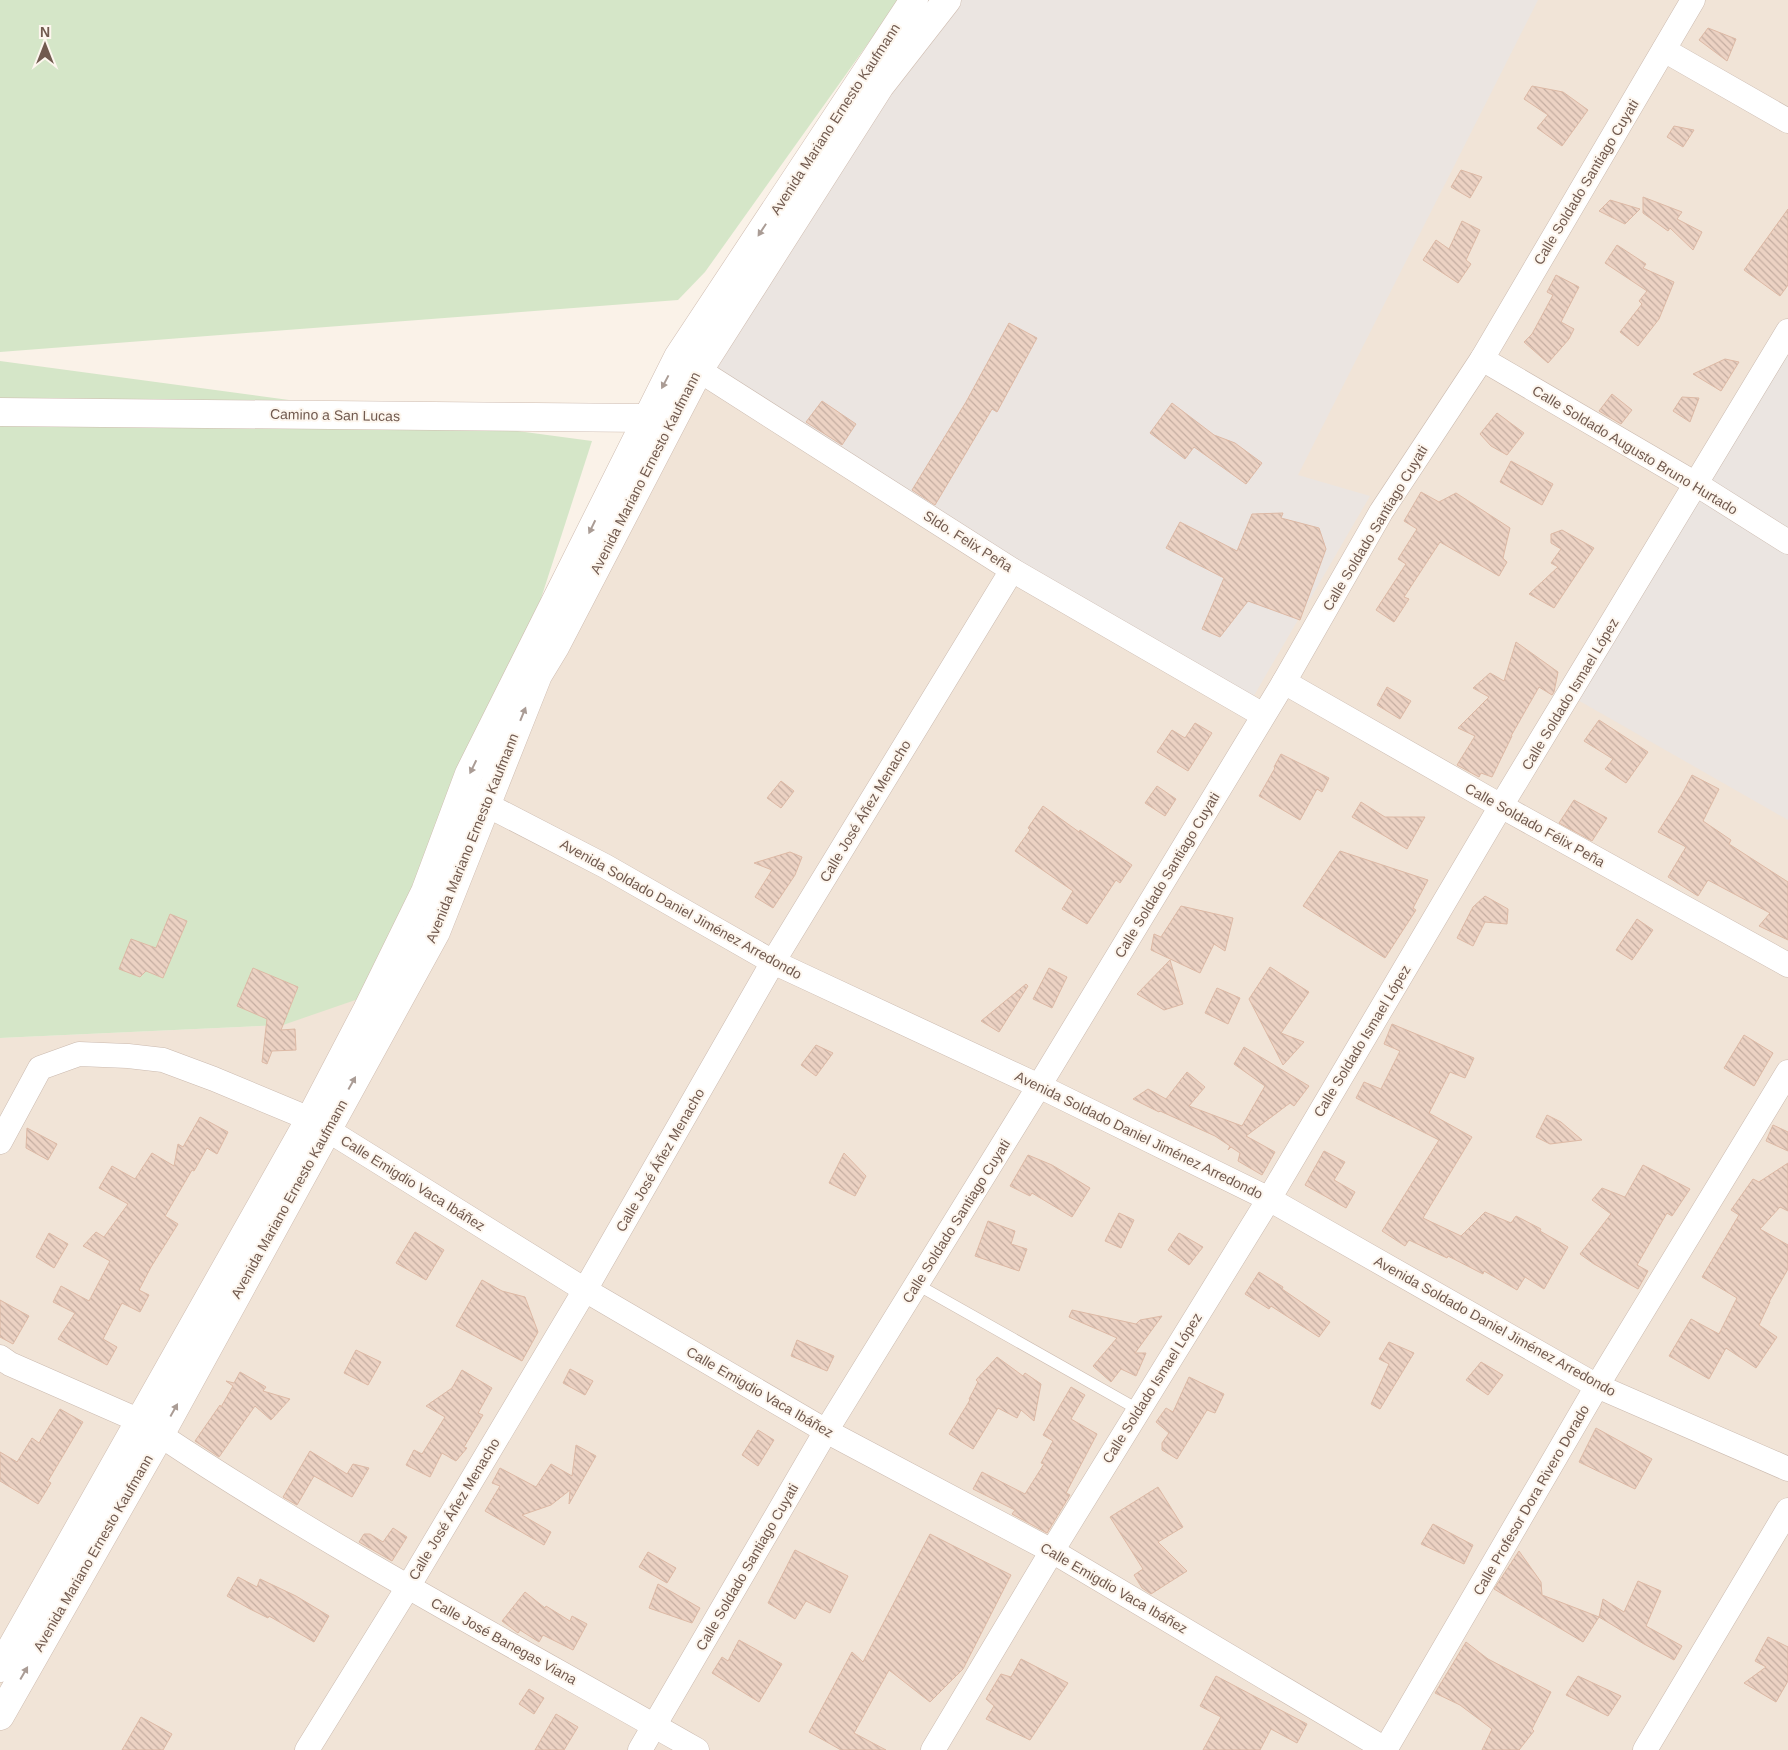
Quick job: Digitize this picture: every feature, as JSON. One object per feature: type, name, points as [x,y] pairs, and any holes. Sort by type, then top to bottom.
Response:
[{"type":"main road","name":"Avenida Mariano Ernesto Kaufmann","points":[[318,1124],[367,1010],[425,892],[469,774],[688,363],[914,0]]},
{"type":"main road","name":"Avenida Mariano Ernesto Kaufmann","points":[[688,363],[880,86],[947,0]]},
{"type":"main road","name":"Camino a San Lucas","points":[[0,412],[657,424]]},
{"type":"main road","name":"Avenida Mariano Ernesto Kaufmann","points":[[0,1716],[150,1428],[318,1124],[436,932],[538,675],[560,638],[657,424]]},
{"type":"main road","name":"Avenida Mariano Ernesto Kaufmann","points":[[0,1668],[150,1428]]},
{"type":"street","name":"Calle Soldado Santiago Cuyati","points":[[640,1750],[826,1431],[1039,1086],[1284,682],[1381,512],[1482,359],[1693,0]]},
{"type":"street","points":[[1664,50],[1788,121]]},
{"type":"street","name":"Calle Soldado Ismael López","points":[[933,1750],[1052,1551],[1269,1199],[1501,806],[1788,331]]},
{"type":"street","name":"Calle Soldado Augusto Bruno Hurtado","points":[[1482,359],[1696,484],[1788,542]]},
{"type":"street","name":"Sldo. Felix Peña","points":[[688,363],[1012,570],[1263,715]]},
{"type":"street","name":"Calle José Áñez Menacho","points":[[307,1750],[408,1587],[585,1290],[773,962],[1012,570]]},
{"type":"street","name":"Calle Soldado Félix Peña","points":[[1284,682],[1501,806],[1788,965]]},
{"type":"street","name":"Avenida Soldado Daniel Jiménez Arredondo","points":[[487,805],[605,866],[773,962],[1039,1086],[1269,1199],[1597,1386],[1788,1469]]},
{"type":"street","name":"Calle Emigdio Vaca Ibáñez","points":[[0,1142],[40,1068],[78,1054],[128,1056],[163,1060],[214,1079],[318,1124],[585,1290],[826,1431],[1052,1551],[1385,1749]]},
{"type":"street","name":"Calle Profesor Dora Rivero Dorado","points":[[1385,1749],[1597,1386],[1788,1072]]},
{"type":"street","name":"Calle José Banegas Viana","points":[[0,1357],[10,1364],[150,1428],[212,1470],[408,1587],[698,1750]]},
{"type":"street","points":[[1645,1750],[1788,1510]]},
{"type":"lane","points":[[916,1284],[1139,1410]]},
{"type":"shaded area","points":[[915,0],[1788,0],[1788,1750],[0,1750],[0,1038],[283,1025]]},
{"type":"shaded area","points":[[927,0],[1538,0],[1298,475],[1370,496],[1252,699],[699,370]]},
{"type":"shaded area","points":[[1788,331],[1788,820],[1569,695]]},
{"type":"green space","points":[[0,0],[899,0],[705,272],[678,300],[0,352]]},
{"type":"green space","points":[[0,361],[592,441],[477,796],[367,996],[283,1025],[0,1038]]},
{"type":"building","points":[[1708,28],[1736,39],[1727,61],[1699,40]]},
{"type":"building","points":[[1532,86],[1563,92],[1588,110],[1562,146],[1537,128],[1548,115],[1524,99]]},
{"type":"building","points":[[1674,126],[1694,130],[1683,147],[1667,137]]},
{"type":"building","points":[[1461,170],[1482,177],[1470,198],[1451,187]]},
{"type":"building","points":[[1643,197],[1682,212],[1677,219],[1702,232],[1693,250],[1670,228],[1668,231],[1643,213]]},
{"type":"building","points":[[1610,200],[1640,209],[1625,224],[1599,211]]},
{"type":"building","points":[[1788,209],[1788,285],[1780,296],[1744,270]]},
{"type":"building","points":[[1462,221],[1480,230],[1466,260],[1471,264],[1458,283],[1423,260],[1436,240],[1449,249]]},
{"type":"building","points":[[1617,245],[1646,264],[1643,268],[1674,282],[1659,319],[1638,346],[1620,332],[1642,304],[1639,301],[1647,291],[1605,263]]},
{"type":"building","points":[[1556,275],[1579,287],[1561,322],[1574,329],[1569,339],[1548,363],[1524,342],[1532,334],[1553,295],[1547,292]]},
{"type":"building","points":[[1009,323],[1037,338],[997,412],[992,409],[935,505],[912,490],[966,402]]},
{"type":"building","points":[[1725,359],[1739,362],[1721,391],[1693,374]]},
{"type":"building","points":[[1612,394],[1632,410],[1621,424],[1599,411]]},
{"type":"building","points":[[1682,397],[1699,398],[1690,422],[1673,411]]},
{"type":"building","points":[[822,401],[856,424],[842,445],[806,422]]},
{"type":"building","points":[[1172,403],[1214,435],[1235,443],[1262,463],[1246,484],[1194,447],[1185,459],[1150,433]]},
{"type":"building","points":[[1497,413],[1524,433],[1507,455],[1491,446],[1480,434]]},
{"type":"building","points":[[1511,461],[1553,484],[1542,505],[1500,482]]},
{"type":"building","points":[[1421,492],[1439,502],[1456,493],[1510,528],[1503,558],[1507,562],[1499,576],[1440,542],[1404,597],[1409,599],[1394,622],[1376,610],[1406,564],[1398,559],[1417,529],[1404,521]]},
{"type":"building","points":[[1283,513],[1281,518],[1319,528],[1326,549],[1300,620],[1248,601],[1220,637],[1202,629],[1224,578],[1166,548],[1180,522],[1237,551],[1252,514]]},
{"type":"building","points":[[1562,530],[1594,548],[1554,608],[1529,594],[1558,567],[1551,563],[1561,549],[1551,543],[1551,534]]},
{"type":"building","points":[[1516,642],[1558,672],[1554,692],[1552,695],[1539,687],[1511,736],[1492,777],[1481,773],[1479,777],[1457,765],[1475,736],[1458,728],[1489,697],[1473,688],[1490,673],[1504,681]]},
{"type":"building","points":[[1387,687],[1411,701],[1400,719],[1377,705]]},
{"type":"building","points":[[1599,720],[1648,752],[1626,783],[1605,769],[1613,759],[1584,741]]},
{"type":"building","points":[[1195,723],[1212,733],[1188,771],[1157,752],[1172,730],[1185,738]]},
{"type":"building","points":[[1281,754],[1329,778],[1322,792],[1317,789],[1300,820],[1259,796]]},
{"type":"building","points":[[1692,775],[1719,789],[1703,821],[1731,840],[1729,844],[1788,882],[1788,940],[1759,926],[1770,913],[1708,880],[1698,896],[1668,877],[1686,847],[1658,832]]},
{"type":"building","points":[[781,781],[794,791],[781,808],[767,798]]},
{"type":"building","points":[[1157,786],[1176,799],[1165,816],[1145,803]]},
{"type":"building","points":[[1574,800],[1607,818],[1592,841],[1559,823]]},
{"type":"building","points":[[1361,802],[1385,817],[1425,817],[1407,849],[1352,817]]},
{"type":"building","points":[[1043,806],[1079,832],[1080,830],[1132,865],[1120,883],[1116,880],[1087,924],[1062,909],[1073,891],[1015,851],[1030,830],[1028,828]]},
{"type":"building","points":[[1340,851],[1428,880],[1413,908],[1416,910],[1385,958],[1303,906]]},
{"type":"building","points":[[790,852],[802,857],[795,875],[773,908],[755,897],[772,870],[754,863]]},
{"type":"building","points":[[1485,896],[1508,909],[1507,924],[1485,922],[1473,946],[1457,938],[1473,907]]},
{"type":"building","points":[[1181,906],[1233,918],[1225,951],[1214,944],[1200,973],[1151,950],[1154,934],[1161,937]]},
{"type":"building","points":[[170,914],[187,921],[163,978],[146,971],[140,977],[119,969],[131,939],[156,948]]},
{"type":"building","points":[[1637,919],[1653,930],[1632,960],[1616,950]]},
{"type":"building","points":[[1170,960],[1183,1004],[1164,1010],[1137,994]]},
{"type":"building","points":[[1270,967],[1309,992],[1281,1033],[1304,1042],[1283,1065],[1249,999]]},
{"type":"building","points":[[253,968],[298,987],[281,1030],[295,1029],[296,1050],[272,1051],[267,1064],[262,1062],[267,1019],[237,1006]]},
{"type":"building","points":[[1049,968],[1067,977],[1052,1008],[1033,999]]},
{"type":"building","points":[[1026,984],[1028,986],[999,1032],[981,1021]]},
{"type":"building","points":[[1217,988],[1240,998],[1228,1024],[1205,1013]]},
{"type":"building","points":[[1392,1024],[1474,1058],[1465,1078],[1450,1072],[1429,1113],[1472,1137],[1423,1218],[1461,1236],[1485,1212],[1511,1223],[1516,1216],[1541,1229],[1540,1231],[1568,1247],[1544,1289],[1525,1277],[1517,1290],[1484,1271],[1483,1274],[1448,1256],[1447,1258],[1409,1240],[1405,1246],[1382,1231],[1439,1140],[1356,1098],[1364,1082],[1381,1089],[1400,1051],[1384,1044]]},
{"type":"building","points":[[1744,1035],[1773,1053],[1754,1086],[1724,1068]]},
{"type":"building","points":[[816,1045],[833,1053],[816,1076],[801,1065]]},
{"type":"building","points":[[1244,1047],[1309,1086],[1294,1106],[1290,1103],[1246,1136],[1275,1152],[1262,1175],[1238,1161],[1240,1153],[1231,1147],[1228,1150],[1230,1146],[1215,1136],[1133,1099],[1148,1089],[1166,1099],[1187,1072],[1205,1087],[1189,1106],[1242,1126],[1265,1086],[1234,1064]]},
{"type":"building","points":[[1547,1115],[1561,1122],[1582,1140],[1550,1144],[1536,1137]]},
{"type":"building","points":[[200,1117],[228,1132],[217,1154],[207,1148],[165,1216],[178,1224],[139,1290],[149,1295],[140,1312],[122,1303],[103,1339],[117,1347],[107,1365],[58,1339],[75,1313],[53,1302],[61,1286],[89,1301],[110,1261],[83,1246],[96,1232],[104,1237],[128,1204],[99,1188],[112,1166],[135,1179],[152,1153],[174,1166],[178,1144],[183,1147]]},
{"type":"building","points":[[1773,1125],[1788,1132],[1788,1151],[1766,1141]]},
{"type":"building","points":[[27,1128],[57,1144],[48,1160],[26,1148]]},
{"type":"building","points":[[1324,1151],[1345,1162],[1334,1180],[1355,1192],[1346,1208],[1305,1185]]},
{"type":"building","points":[[844,1153],[866,1176],[855,1196],[829,1183]]},
{"type":"building","points":[[1028,1155],[1052,1165],[1090,1188],[1072,1217],[1032,1193],[1030,1196],[1010,1186]]},
{"type":"building","points":[[1788,1163],[1788,1211],[1780,1207],[1760,1229],[1788,1245],[1788,1269],[1769,1302],[1759,1325],[1777,1337],[1756,1368],[1726,1348],[1709,1379],[1669,1356],[1691,1319],[1719,1334],[1737,1298],[1702,1277],[1739,1215],[1731,1210],[1753,1179],[1759,1182]]},
{"type":"building","points":[[1643,1165],[1690,1189],[1672,1216],[1667,1213],[1637,1265],[1648,1271],[1638,1289],[1580,1254],[1611,1214],[1592,1200],[1602,1188],[1625,1197]]},
{"type":"building","points":[[1119,1213],[1134,1220],[1121,1248],[1105,1241]]},
{"type":"building","points":[[988,1221],[1015,1231],[1011,1244],[1027,1249],[1019,1271],[975,1256]]},
{"type":"building","points":[[415,1232],[444,1250],[426,1280],[396,1263]]},
{"type":"building","points":[[49,1233],[68,1244],[54,1268],[36,1257]]},
{"type":"building","points":[[1179,1233],[1203,1247],[1189,1265],[1168,1250]]},
{"type":"building","points":[[1259,1272],[1283,1287],[1282,1289],[1330,1322],[1319,1337],[1271,1306],[1269,1309],[1245,1294]]},
{"type":"building","points":[[482,1280],[502,1291],[525,1297],[538,1332],[522,1361],[456,1326]]},
{"type":"building","points":[[0,1300],[29,1316],[13,1344],[0,1337]]},
{"type":"building","points":[[1072,1310],[1136,1324],[1140,1320],[1162,1316],[1135,1353],[1146,1353],[1136,1376],[1121,1369],[1111,1382],[1093,1366],[1117,1338],[1069,1317]]},
{"type":"building","points":[[797,1340],[834,1356],[827,1371],[791,1356]]},
{"type":"building","points":[[1389,1342],[1414,1353],[1380,1409],[1371,1404],[1389,1364],[1379,1359]]},
{"type":"building","points":[[356,1350],[381,1362],[368,1385],[344,1373]]},
{"type":"building","points":[[997,1357],[1023,1376],[1025,1373],[1041,1384],[1034,1421],[1021,1410],[1017,1418],[998,1408],[973,1449],[949,1434],[970,1400],[978,1382],[976,1380]]},
{"type":"building","points":[[1481,1362],[1503,1375],[1488,1395],[1466,1380]]},
{"type":"building","points":[[570,1369],[593,1381],[585,1395],[563,1383]]},
{"type":"building","points":[[462,1370],[492,1388],[478,1413],[483,1415],[464,1447],[467,1448],[456,1461],[442,1453],[430,1477],[406,1465],[414,1450],[422,1454],[445,1417],[426,1406],[452,1388]]},
{"type":"building","points":[[240,1372],[266,1387],[263,1391],[290,1399],[271,1420],[255,1406],[219,1457],[195,1441],[220,1405],[221,1407],[233,1386],[226,1381],[234,1383]]},
{"type":"building","points":[[1189,1377],[1224,1394],[1215,1413],[1207,1410],[1177,1459],[1162,1450],[1162,1443],[1169,1433],[1156,1422],[1166,1408],[1173,1412]]},
{"type":"building","points":[[1071,1387],[1085,1395],[1071,1419],[1097,1434],[1066,1493],[1070,1495],[1047,1533],[1012,1514],[1015,1510],[973,1489],[982,1472],[1025,1494],[1044,1464],[1041,1463],[1053,1441],[1043,1435]]},
{"type":"building","points":[[60,1409],[83,1422],[48,1481],[51,1483],[38,1504],[0,1481],[0,1452],[17,1462],[32,1438],[39,1443]]},
{"type":"building","points":[[1596,1428],[1652,1459],[1635,1489],[1579,1462]]},
{"type":"building","points":[[758,1430],[774,1440],[758,1466],[742,1455]]},
{"type":"building","points":[[576,1445],[596,1456],[569,1504],[570,1490],[551,1505],[522,1515],[551,1532],[544,1545],[485,1511],[500,1486],[492,1483],[500,1468],[536,1487],[551,1464],[572,1476]]},
{"type":"building","points":[[310,1451],[347,1474],[353,1464],[369,1468],[352,1497],[314,1476],[297,1505],[283,1497]]},
{"type":"building","points":[[1158,1487],[1183,1527],[1158,1542],[1187,1571],[1151,1594],[1142,1588],[1134,1575],[1143,1569],[1110,1517]]},
{"type":"building","points":[[1433,1524],[1473,1545],[1464,1564],[1421,1544]]},
{"type":"building","points":[[393,1528],[407,1537],[392,1561],[359,1542],[364,1534],[370,1534],[383,1542]]},
{"type":"building","points":[[930,1534],[1011,1575],[963,1669],[930,1702],[889,1670],[854,1733],[886,1750],[841,1750],[809,1732],[852,1652],[863,1662]]},
{"type":"building","points":[[795,1550],[848,1576],[830,1613],[806,1601],[795,1619],[768,1603]]},
{"type":"building","points":[[1519,1551],[1541,1582],[1542,1595],[1599,1617],[1583,1642],[1494,1589]]},
{"type":"building","points":[[648,1552],[676,1568],[667,1583],[639,1567]]},
{"type":"building","points":[[238,1577],[257,1587],[260,1579],[296,1596],[329,1616],[314,1642],[269,1616],[268,1618],[227,1596]]},
{"type":"building","points":[[1638,1581],[1661,1591],[1646,1626],[1682,1646],[1674,1660],[1599,1617],[1603,1599],[1624,1612]]},
{"type":"building","points":[[658,1584],[700,1608],[692,1623],[649,1608]]},
{"type":"building","points":[[525,1592],[545,1608],[546,1606],[570,1621],[572,1616],[587,1624],[573,1650],[543,1635],[539,1642],[520,1630],[518,1633],[502,1621]]},
{"type":"building","points":[[1768,1637],[1788,1647],[1788,1681],[1776,1702],[1744,1683],[1766,1667],[1755,1661]]},
{"type":"building","points":[[739,1640],[782,1664],[759,1702],[712,1673],[722,1657],[728,1661]]},
{"type":"building","points":[[1466,1642],[1488,1659],[1551,1692],[1532,1729],[1534,1731],[1519,1750],[1482,1750],[1492,1729],[1460,1705],[1435,1693]]},
{"type":"building","points":[[1021,1659],[1068,1683],[1030,1740],[986,1719],[994,1706],[986,1699],[1001,1674],[1011,1677]]},
{"type":"building","points":[[1216,1676],[1307,1724],[1297,1743],[1271,1729],[1260,1750],[1203,1750],[1221,1717],[1200,1706]]},
{"type":"building","points":[[1578,1676],[1621,1696],[1608,1716],[1566,1695]]},
{"type":"building","points":[[529,1689],[544,1698],[534,1714],[519,1704]]},
{"type":"building","points":[[556,1714],[578,1727],[564,1750],[535,1750]]},
{"type":"building","points":[[141,1717],[172,1734],[163,1750],[122,1750]]}]
